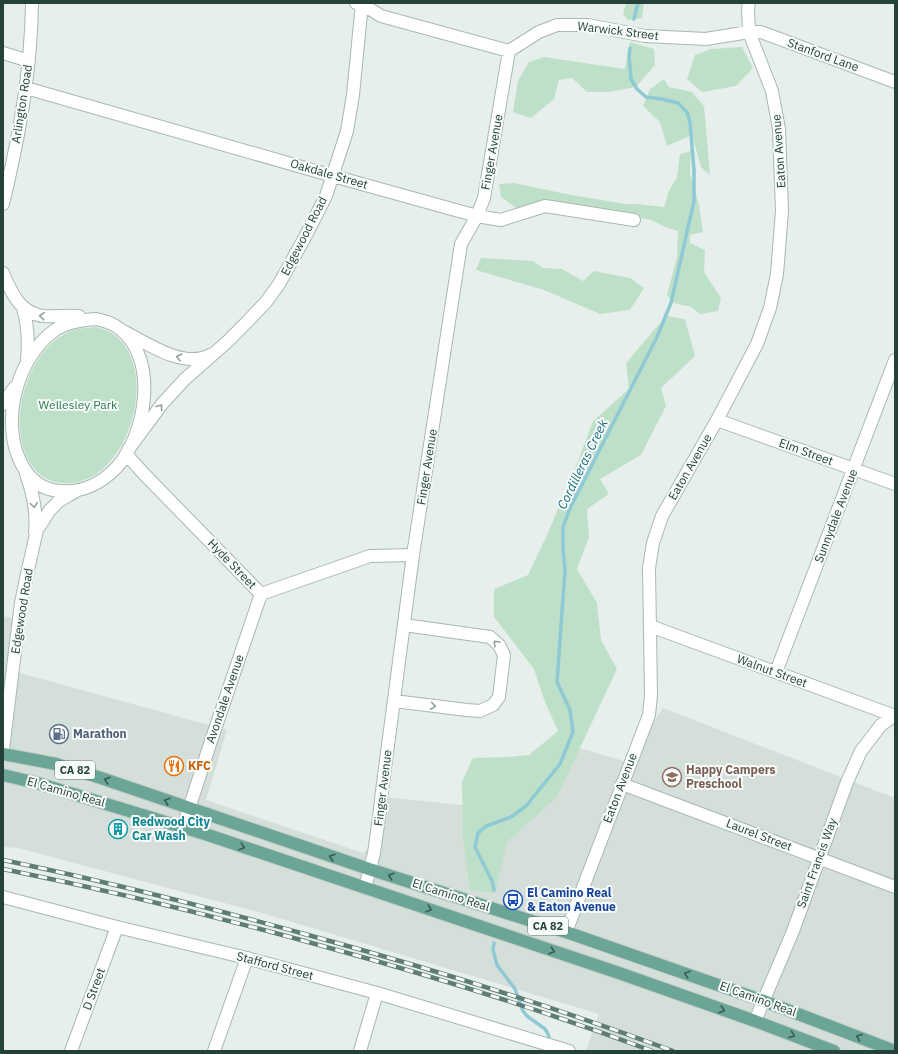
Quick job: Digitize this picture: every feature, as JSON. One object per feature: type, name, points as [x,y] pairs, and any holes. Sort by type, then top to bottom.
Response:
[{"type":"main road","name":"El Camino Real","points":[[3,754],[61,766],[102,778],[370,869],[566,932],[764,1001],[895,1051]]},
{"type":"main road","name":"El Camino Real","points":[[3,775],[36,783],[183,827],[612,971],[755,1021],[834,1051]]},
{"type":"street","name":"Arlington Road","points":[[3,204],[17,143],[26,88],[32,33],[32,3]]},
{"type":"street","name":"Eaton Avenue","points":[[566,932],[649,715],[651,695],[649,568],[653,542],[662,516],[717,420],[757,344],[770,308],[777,274],[781,240],[782,211],[779,129],[772,91],[749,32],[749,3]]},
{"type":"street","points":[[360,4],[381,16],[509,52]]},
{"type":"street","name":"Edgewood Road","points":[[3,749],[20,609],[38,530],[50,510],[59,501],[107,477],[117,466],[169,396],[185,379],[252,317],[266,302],[279,284],[326,196],[347,131],[353,95],[360,4]]},
{"type":"street","name":"Warwick Street","points":[[509,52],[539,32],[557,25],[588,25],[645,36],[706,39],[749,32]]},
{"type":"street","name":"Stanford Lane","points":[[749,32],[761,32],[895,82]]},
{"type":"street","name":"Finger Avenue","points":[[365,888],[374,853],[413,555],[461,244],[477,216],[484,198],[509,52]]},
{"type":"street","points":[[3,53],[29,61]]},
{"type":"street","name":"Oakdale Street","points":[[26,88],[477,216],[501,220],[545,206],[634,220]]},
{"type":"street","points":[[3,273],[14,296],[22,308],[27,322],[29,345],[26,365]]},
{"type":"street","points":[[22,308],[35,315],[45,317],[91,317],[109,322],[121,330],[131,340],[142,365],[144,393],[143,408],[139,425],[127,452]]},
{"type":"street","points":[[17,455],[13,442],[11,426],[14,396],[26,365],[35,351],[44,340],[56,330],[69,323],[96,319],[109,322]]},
{"type":"street","name":"Edgewood Road","points":[[121,330],[169,354],[191,360],[200,359],[216,351]]},
{"type":"street","name":"Sunnydale Avenue","points":[[776,672],[895,360]]},
{"type":"street","points":[[3,404],[19,380]]},
{"type":"street","name":"Elm Street","points":[[717,420],[895,484]]},
{"type":"street","points":[[3,438],[17,455]]},
{"type":"street","name":"Hyde Street","points":[[127,452],[149,479],[261,594],[370,556],[413,555]]},
{"type":"street","name":"Edgewood Road","points":[[17,455],[32,492],[36,517],[34,544]]},
{"type":"street","points":[[23,468],[42,486],[55,491],[68,492],[81,490]]},
{"type":"street","name":"Avondale Avenue","points":[[183,827],[261,594]]},
{"type":"street","points":[[394,700],[480,711],[493,705],[499,697],[504,655],[499,645],[490,637],[404,625]]},
{"type":"street","name":"Walnut Street","points":[[650,626],[895,715]]},
{"type":"street","name":"Saint Francis Way","points":[[755,1021],[793,931],[847,782],[861,751],[881,725],[895,715]]},
{"type":"street","name":"Laurel Street","points":[[622,784],[895,887]]},
{"type":"street","name":"Stafford Street","points":[[3,897],[117,927],[247,958],[377,993],[568,1051]]},
{"type":"street","name":"D Street","points":[[71,1051],[117,927]]},
{"type":"street","points":[[214,1051],[247,958]]},
{"type":"street","points":[[360,1051],[377,993]]},
{"type":"shaded area","points":[[3,616],[17,619],[9,670],[227,730],[206,800],[363,853],[369,848],[375,796],[519,811],[566,744],[627,762],[663,708],[895,798],[895,1051],[586,1051],[599,1014],[262,913],[18,848],[3,847]],"holes":[[[196,840],[401,898],[472,921]]]},
{"type":"green space","points":[[626,3],[644,3],[642,18],[628,20],[623,14]]},
{"type":"green space","points":[[630,42],[654,49],[655,65],[636,87],[609,92],[587,92],[572,78],[559,80],[554,99],[531,118],[513,112],[518,81],[529,62],[544,57],[625,69]]},
{"type":"green space","points":[[742,47],[753,68],[736,86],[702,92],[687,79],[695,55],[711,49]]},
{"type":"green space","points":[[664,79],[669,87],[692,92],[704,106],[710,175],[701,167],[692,135],[667,146],[660,122],[643,106],[650,89]]},
{"type":"green space","points":[[691,151],[690,174],[699,205],[703,232],[690,235],[690,243],[705,250],[704,272],[721,298],[718,311],[700,314],[691,307],[674,303],[667,295],[677,257],[678,231],[665,227],[651,220],[576,207],[519,210],[501,197],[499,184],[514,183],[625,204],[664,207],[669,191],[677,177],[680,154]]},
{"type":"green space","points":[[481,258],[533,261],[543,268],[562,269],[583,281],[594,271],[630,278],[644,288],[630,310],[600,314],[544,290],[476,270]]},
{"type":"green space","points":[[666,316],[685,319],[695,356],[661,388],[666,406],[641,455],[600,479],[609,494],[587,509],[589,537],[577,569],[597,603],[601,640],[617,669],[557,797],[507,842],[495,893],[470,890],[463,838],[462,782],[473,758],[529,755],[558,731],[545,702],[534,669],[494,617],[494,589],[528,575],[548,533],[593,421],[629,389],[626,363]]},
{"type":"green space","name":"Wellesley Park","points":[[95,327],[106,330],[124,345],[134,367],[136,392],[132,419],[122,445],[106,466],[87,479],[63,483],[51,481],[46,479],[34,469],[28,459],[22,443],[20,425],[21,405],[26,386],[33,368],[43,353],[56,340],[74,330]]},
{"type":"waterway","name":"Cordilleras Creek","points":[[634,19],[638,3]]},
{"type":"waterway","name":"Cordilleras Creek","points":[[494,890],[492,881],[475,847],[478,833],[486,826],[511,817],[526,806],[560,764],[573,732],[570,710],[557,682],[565,571],[563,527],[570,508],[657,337],[671,303],[694,201],[694,170],[690,122],[687,112],[678,103],[646,97],[637,89],[631,79],[629,56],[630,48]]},
{"type":"waterway","name":"Cordilleras Creek","points":[[494,943],[493,950],[497,965],[515,989],[523,1011],[527,1016],[545,1029],[550,1042]]},
{"type":"railway","points":[[3,860],[162,896],[364,951],[542,1005],[673,1051]]},
{"type":"railway","points":[[3,869],[165,905],[246,925],[367,958],[531,1008],[652,1051]]},
{"type":"place","name":"Marathon","points":[[59,734]]},
{"type":"place","name":"KFC","points":[[174,766]]},
{"type":"place","name":"Happy Campers Preschool","points":[[672,777]]},
{"type":"place","name":"Redwood City Car Wash","points":[[118,829]]},
{"type":"place","name":"El Camino Real & Eaton Avenue","points":[[513,900]]}]
